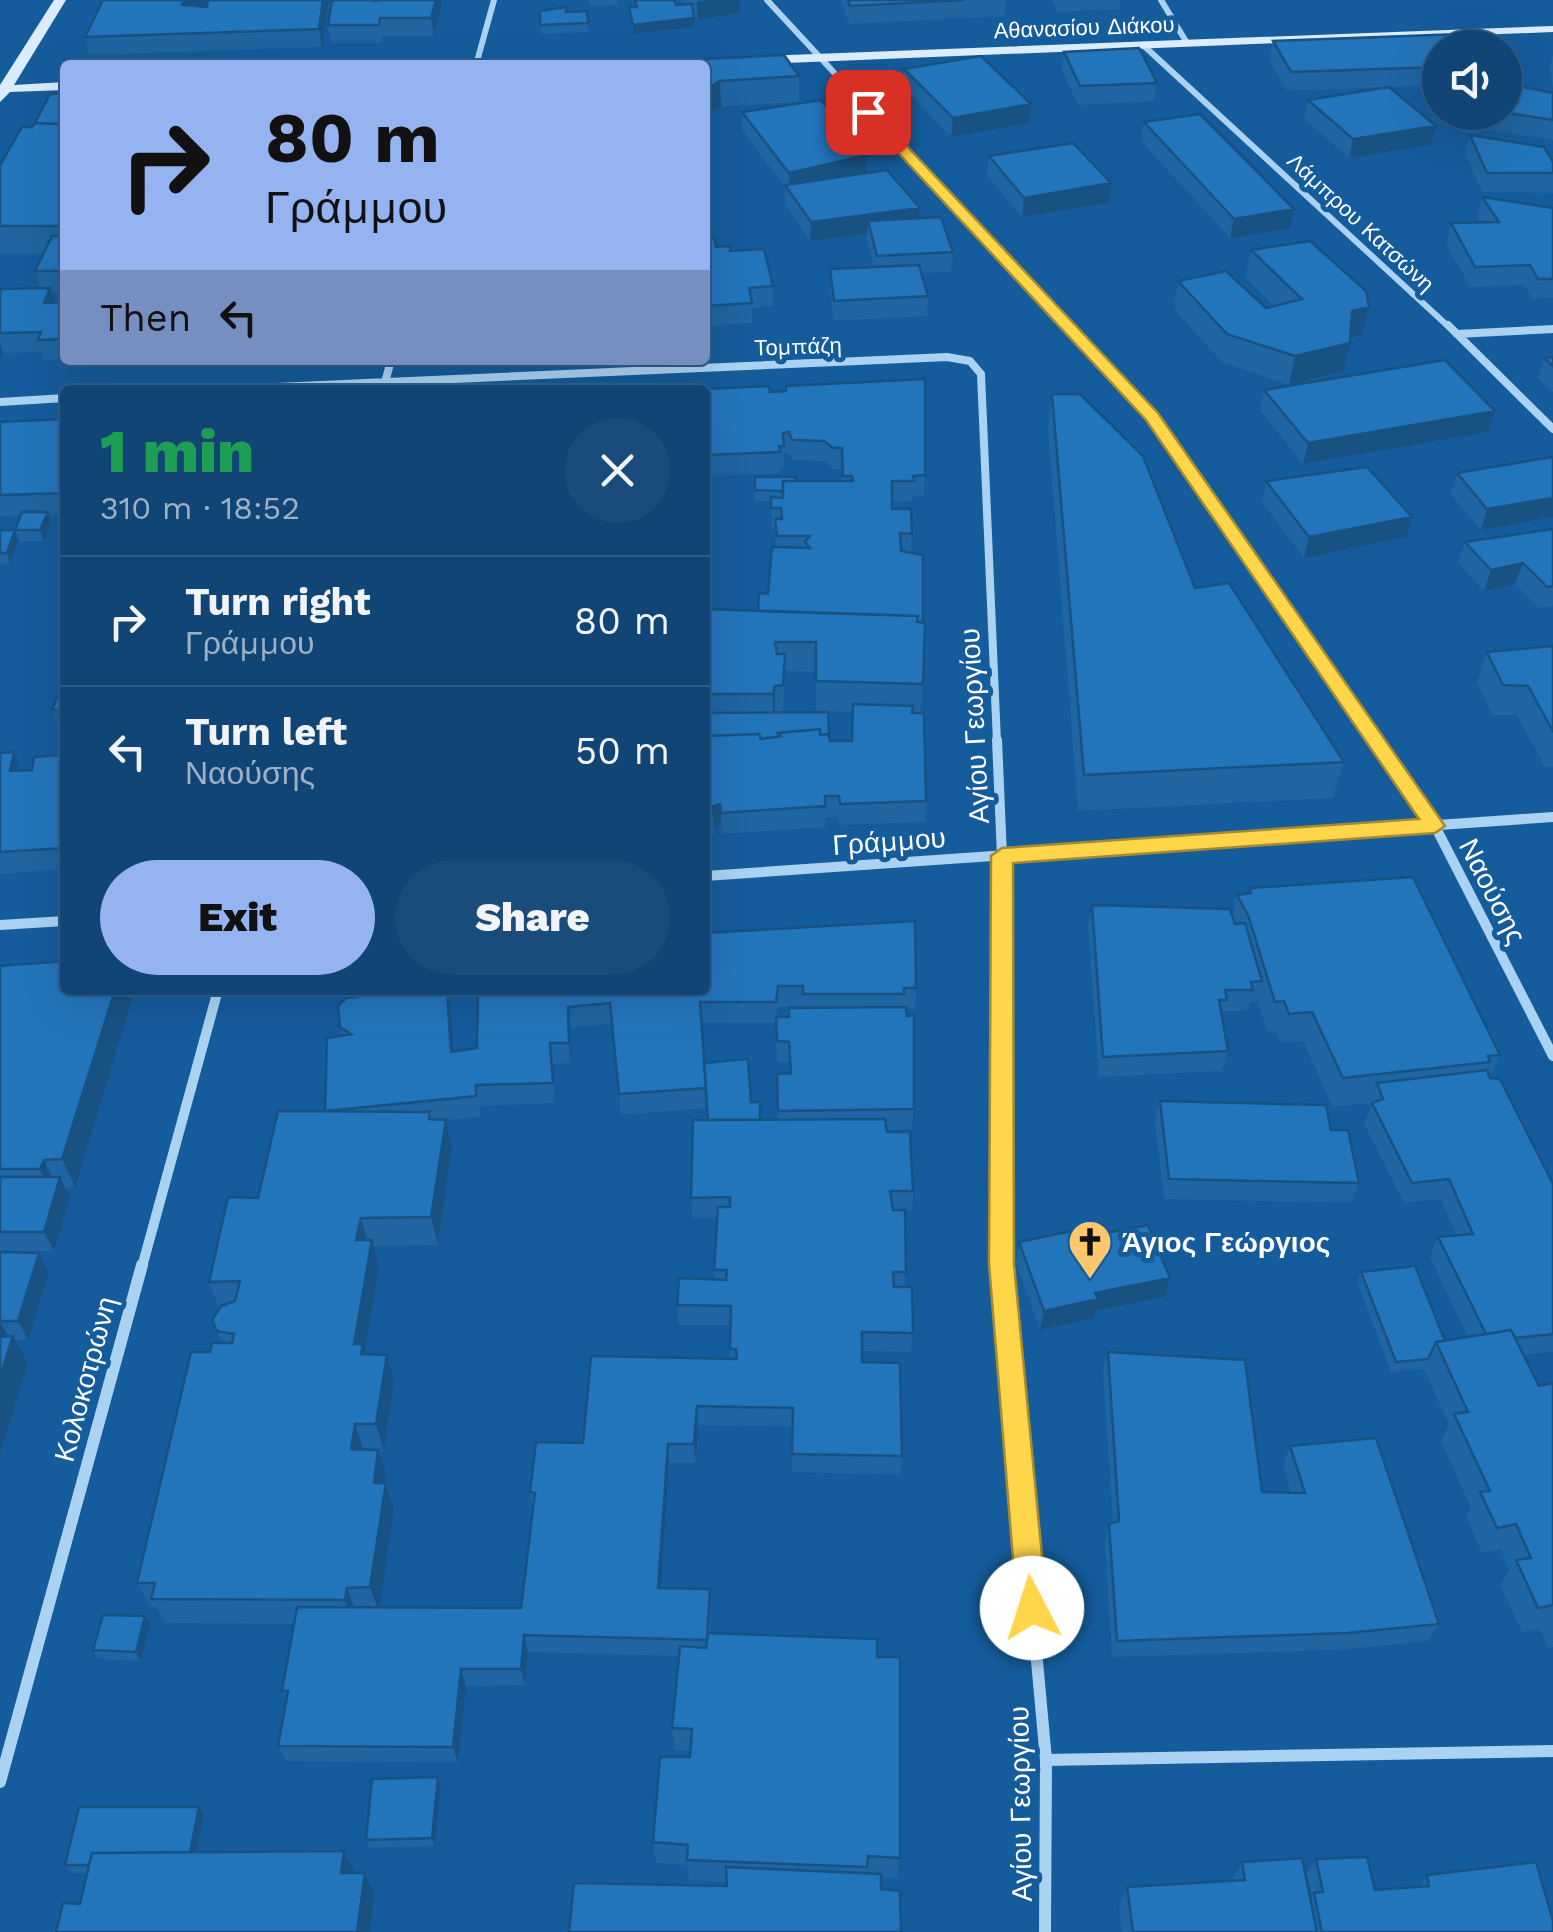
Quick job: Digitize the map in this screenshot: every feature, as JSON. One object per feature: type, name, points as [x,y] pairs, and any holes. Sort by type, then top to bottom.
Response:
[{"type":"street","points":[[2,91],[60,0]]},
{"type":"street","points":[[477,60],[494,0]]},
{"type":"street","name":"Ναούσης","points":[[767,0],[1152,416],[1435,826],[1553,1056]]},
{"type":"street","points":[[1161,0],[1188,43]]},
{"type":"street","name":"Αθανασίου Διάκου","points":[[736,60],[1553,30]]},
{"type":"street","name":"Λάμπρου Κατσώνη","points":[[1143,45],[1553,428]]},
{"type":"street","points":[[2,91],[60,86]]},
{"type":"street","points":[[1456,334],[1553,329]]},
{"type":"street","name":"Τομπάζη","points":[[296,385],[947,358],[970,361]]},
{"type":"street","name":"Αγίου Γεωργίου","points":[[970,361],[981,374],[1002,856],[1002,1264],[1046,1760],[1045,1932]]},
{"type":"street","points":[[384,385],[390,365]]},
{"type":"street","points":[[0,402],[60,398]]},
{"type":"street","name":"Γράμμου","points":[[710,876],[1553,818]]},
{"type":"street","points":[[0,925],[60,921]]},
{"type":"street","name":"Κολοκοτρώνη","points":[[0,1782],[217,995]]},
{"type":"street","points":[[1046,1760],[1553,1751]]},
{"type":"building","points":[[103,0],[184,0],[182,5],[207,7],[208,0],[323,0],[319,29],[85,37]]},
{"type":"building","points":[[332,0],[436,0],[431,18],[380,18],[379,25],[328,25]]},
{"type":"building","points":[[635,0],[692,4],[694,18],[633,25],[629,7],[637,7]]},
{"type":"building","points":[[848,0],[964,0],[850,6]]},
{"type":"building","points":[[566,7],[566,12],[587,11],[588,23],[540,25],[540,11]]},
{"type":"building","points":[[1422,35],[1422,68],[1291,72],[1273,41]]},
{"type":"building","points":[[1139,48],[1157,83],[1080,86],[1064,52]]},
{"type":"building","points":[[784,55],[799,76],[720,81],[710,86],[710,60],[684,60]]},
{"type":"building","points":[[981,56],[1031,104],[953,118],[904,69]]},
{"type":"building","points":[[1389,87],[1422,114],[1422,128],[1353,139],[1308,100]]},
{"type":"building","points":[[1522,87],[1553,93],[1553,120],[1522,115]]},
{"type":"building","points":[[60,93],[60,124],[35,123],[50,94]]},
{"type":"building","points":[[821,100],[867,155],[789,173],[742,112]]},
{"type":"building","points":[[1200,114],[1294,209],[1234,219],[1144,122]]},
{"type":"building","points":[[35,123],[60,124],[60,226],[0,226],[0,165],[22,127]]},
{"type":"building","points":[[1470,135],[1544,147],[1553,162],[1553,173],[1487,173]]},
{"type":"building","points":[[1073,143],[1111,183],[1024,198],[989,156]]},
{"type":"building","points":[[887,170],[920,208],[811,222],[785,185]]},
{"type":"building","points":[[1482,197],[1553,208],[1553,279],[1538,279],[1530,265],[1475,267],[1451,223],[1499,222]]},
{"type":"building","points":[[941,217],[953,252],[877,256],[868,221]]},
{"type":"building","points":[[52,236],[60,236],[60,271],[35,271]]},
{"type":"building","points":[[714,238],[716,247],[730,246],[730,251],[764,249],[773,286],[749,288],[752,303],[710,306],[710,239]]},
{"type":"building","points":[[1310,241],[1366,291],[1369,307],[1352,311],[1350,343],[1295,356],[1227,334],[1178,281],[1226,271],[1266,308],[1302,299],[1251,250]]},
{"type":"building","points":[[919,265],[928,296],[834,301],[830,269]]},
{"type":"building","points":[[50,288],[44,303],[60,302],[60,339],[38,340],[41,332],[0,333],[0,289]]},
{"type":"building","points":[[1445,360],[1495,411],[1308,443],[1264,390]]},
{"type":"building","points":[[925,379],[925,475],[913,476],[914,481],[892,481],[892,509],[911,509],[912,534],[900,533],[901,551],[923,555],[923,622],[917,622],[918,616],[758,611],[759,593],[768,594],[772,547],[810,548],[805,542],[810,536],[777,536],[775,519],[782,519],[781,508],[771,508],[771,497],[783,498],[783,481],[853,481],[852,476],[843,476],[842,448],[833,448],[824,441],[792,440],[789,432],[783,433],[784,446],[779,446],[780,452],[710,455],[710,389],[769,386],[770,392],[786,391],[786,386]]},
{"type":"building","points":[[1052,394],[1080,394],[1143,456],[1195,588],[1229,583],[1344,762],[1084,775]]},
{"type":"building","points":[[60,419],[60,493],[0,495],[0,422]]},
{"type":"building","points":[[1553,457],[1553,498],[1487,509],[1457,473]]},
{"type":"building","points":[[1367,467],[1412,517],[1309,537],[1266,481]]},
{"type":"building","points":[[755,477],[796,477],[795,481],[783,481],[783,491],[755,490]]},
{"type":"building","points":[[22,512],[48,512],[40,530],[15,530]]},
{"type":"building","points":[[1553,529],[1553,586],[1547,587],[1523,563],[1491,570],[1465,542]]},
{"type":"building","points":[[0,530],[15,530],[7,553],[0,553]]},
{"type":"building","points":[[710,609],[918,616],[917,622],[925,623],[923,684],[816,681],[816,642],[775,642],[777,654],[785,654],[783,685],[775,686],[773,694],[710,694]]},
{"type":"building","points":[[1553,646],[1553,731],[1528,686],[1503,685],[1487,652]]},
{"type":"building","points":[[60,690],[60,710],[52,710]]},
{"type":"building","points":[[853,704],[913,706],[912,713],[924,713],[926,801],[840,804],[839,796],[825,796],[825,806],[721,813],[720,804],[713,806],[710,814],[710,736],[759,734],[761,739],[781,736],[778,733],[820,729],[820,735],[828,734],[830,741],[852,741]]},
{"type":"building","points":[[828,712],[829,736],[820,735],[820,729],[778,733],[778,737],[761,739],[759,734],[710,736],[710,713]]},
{"type":"building","points":[[14,752],[10,771],[32,770],[34,757],[60,755],[60,848],[0,852],[0,753]]},
{"type":"building","points":[[1413,877],[1500,1055],[1488,1056],[1490,1062],[1343,1078],[1312,1012],[1289,1014],[1284,1001],[1275,1002],[1248,915],[1237,895],[1251,893],[1250,888]]},
{"type":"building","points":[[1092,905],[1230,909],[1235,924],[1245,923],[1262,981],[1251,982],[1253,990],[1225,990],[1227,1000],[1219,1000],[1228,1051],[1103,1057]]},
{"type":"building","points":[[915,921],[916,988],[904,988],[904,994],[803,994],[803,986],[778,986],[776,1002],[700,1002],[706,1088],[619,1094],[610,1003],[568,1007],[569,1043],[550,1043],[553,1083],[476,1085],[476,1096],[325,1111],[327,1038],[351,1034],[340,1027],[338,1006],[346,998],[447,995],[451,1052],[477,1048],[478,995],[710,995],[710,933]]},
{"type":"building","points":[[60,961],[60,995],[113,995],[62,1159],[44,1160],[40,1169],[0,1169],[0,966]]},
{"type":"building","points":[[906,1007],[907,1016],[914,1015],[914,1109],[778,1111],[777,1074],[791,1073],[789,1042],[777,1041],[776,1017],[789,1017],[789,1008]]},
{"type":"building","points":[[748,1059],[751,1102],[760,1102],[760,1120],[708,1120],[704,1063]]},
{"type":"building","points":[[1487,1070],[1490,1078],[1500,1079],[1553,1184],[1553,1334],[1515,1338],[1511,1330],[1486,1334],[1438,1237],[1473,1234],[1449,1179],[1412,1183],[1372,1103],[1383,1099],[1377,1083]]},
{"type":"building","points":[[1160,1101],[1326,1105],[1331,1130],[1348,1130],[1359,1183],[1169,1179]]},
{"type":"building","points":[[278,1111],[430,1112],[429,1119],[446,1120],[431,1217],[361,1218],[356,1240],[372,1240],[354,1344],[363,1344],[361,1354],[387,1355],[376,1424],[355,1424],[351,1449],[378,1450],[374,1483],[386,1483],[370,1587],[347,1588],[345,1600],[151,1599],[155,1583],[137,1583],[191,1352],[210,1352],[212,1343],[232,1343],[234,1334],[217,1331],[212,1320],[221,1306],[235,1301],[240,1281],[209,1282],[228,1197],[258,1198]]},
{"type":"building","points":[[885,1119],[887,1132],[910,1132],[913,1191],[890,1191],[893,1210],[905,1210],[906,1272],[893,1272],[894,1287],[912,1287],[913,1333],[862,1332],[862,1362],[900,1363],[902,1456],[792,1454],[793,1408],[697,1406],[694,1444],[668,1444],[658,1588],[710,1589],[707,1640],[524,1635],[521,1669],[461,1669],[453,1747],[278,1746],[288,1691],[282,1691],[297,1607],[521,1608],[535,1493],[530,1492],[536,1442],[583,1443],[591,1356],[737,1359],[736,1349],[730,1349],[731,1306],[677,1305],[679,1278],[726,1280],[727,1270],[714,1270],[718,1207],[730,1207],[730,1197],[691,1198],[693,1120]]},
{"type":"building","points":[[0,1177],[60,1177],[44,1232],[0,1232]]},
{"type":"building","name":"Άγιος Γεώργιος","points":[[1148,1225],[1170,1278],[1095,1293],[1098,1299],[1044,1311],[1019,1242],[1072,1231],[1075,1239]]},
{"type":"building","points":[[0,1252],[39,1253],[18,1321],[0,1321]]},
{"type":"building","points":[[1415,1266],[1445,1341],[1436,1342],[1428,1359],[1396,1362],[1361,1272]]},
{"type":"building","points":[[1511,1330],[1539,1386],[1553,1383],[1553,1605],[1538,1608],[1516,1560],[1531,1558],[1516,1524],[1497,1528],[1480,1492],[1490,1491],[1454,1414],[1468,1412],[1436,1342]]},
{"type":"building","points":[[13,1336],[0,1377],[0,1337]]},
{"type":"building","points":[[1108,1352],[1245,1360],[1262,1492],[1305,1493],[1290,1446],[1376,1438],[1439,1624],[1347,1633],[1117,1641],[1109,1524],[1119,1521]]},
{"type":"building","points":[[103,1615],[145,1616],[136,1652],[93,1650]]},
{"type":"building","points":[[708,1633],[877,1639],[877,1657],[900,1657],[900,1858],[868,1856],[867,1867],[687,1860],[688,1845],[653,1842],[660,1757],[690,1757],[692,1729],[672,1728],[680,1646],[706,1648]]},
{"type":"building","points":[[438,1777],[432,1838],[366,1840],[372,1779]]},
{"type":"building","points":[[79,1807],[199,1807],[190,1852],[92,1853],[89,1865],[65,1865]]},
{"type":"building","points":[[344,1851],[341,1873],[365,1873],[357,1932],[56,1932],[63,1903],[80,1904],[92,1853]]},
{"type":"building","points":[[1367,1857],[1375,1890],[1429,1886],[1427,1875],[1536,1862],[1553,1932],[1322,1932],[1314,1893],[1323,1892],[1316,1859]]},
{"type":"building","points":[[1302,1858],[1317,1932],[1133,1932],[1127,1887],[1245,1880],[1242,1862]]},
{"type":"building","points":[[726,1867],[881,1874],[881,1889],[900,1891],[901,1932],[569,1932],[574,1883],[727,1886]]},
{"type":"place","name":"Άγιος Γεώργιος","points":[[1090,1280]]},
{"type":"route","points":[[868,112],[1152,416],[1435,826],[1002,856],[1002,1264],[1032,1608]]}]
